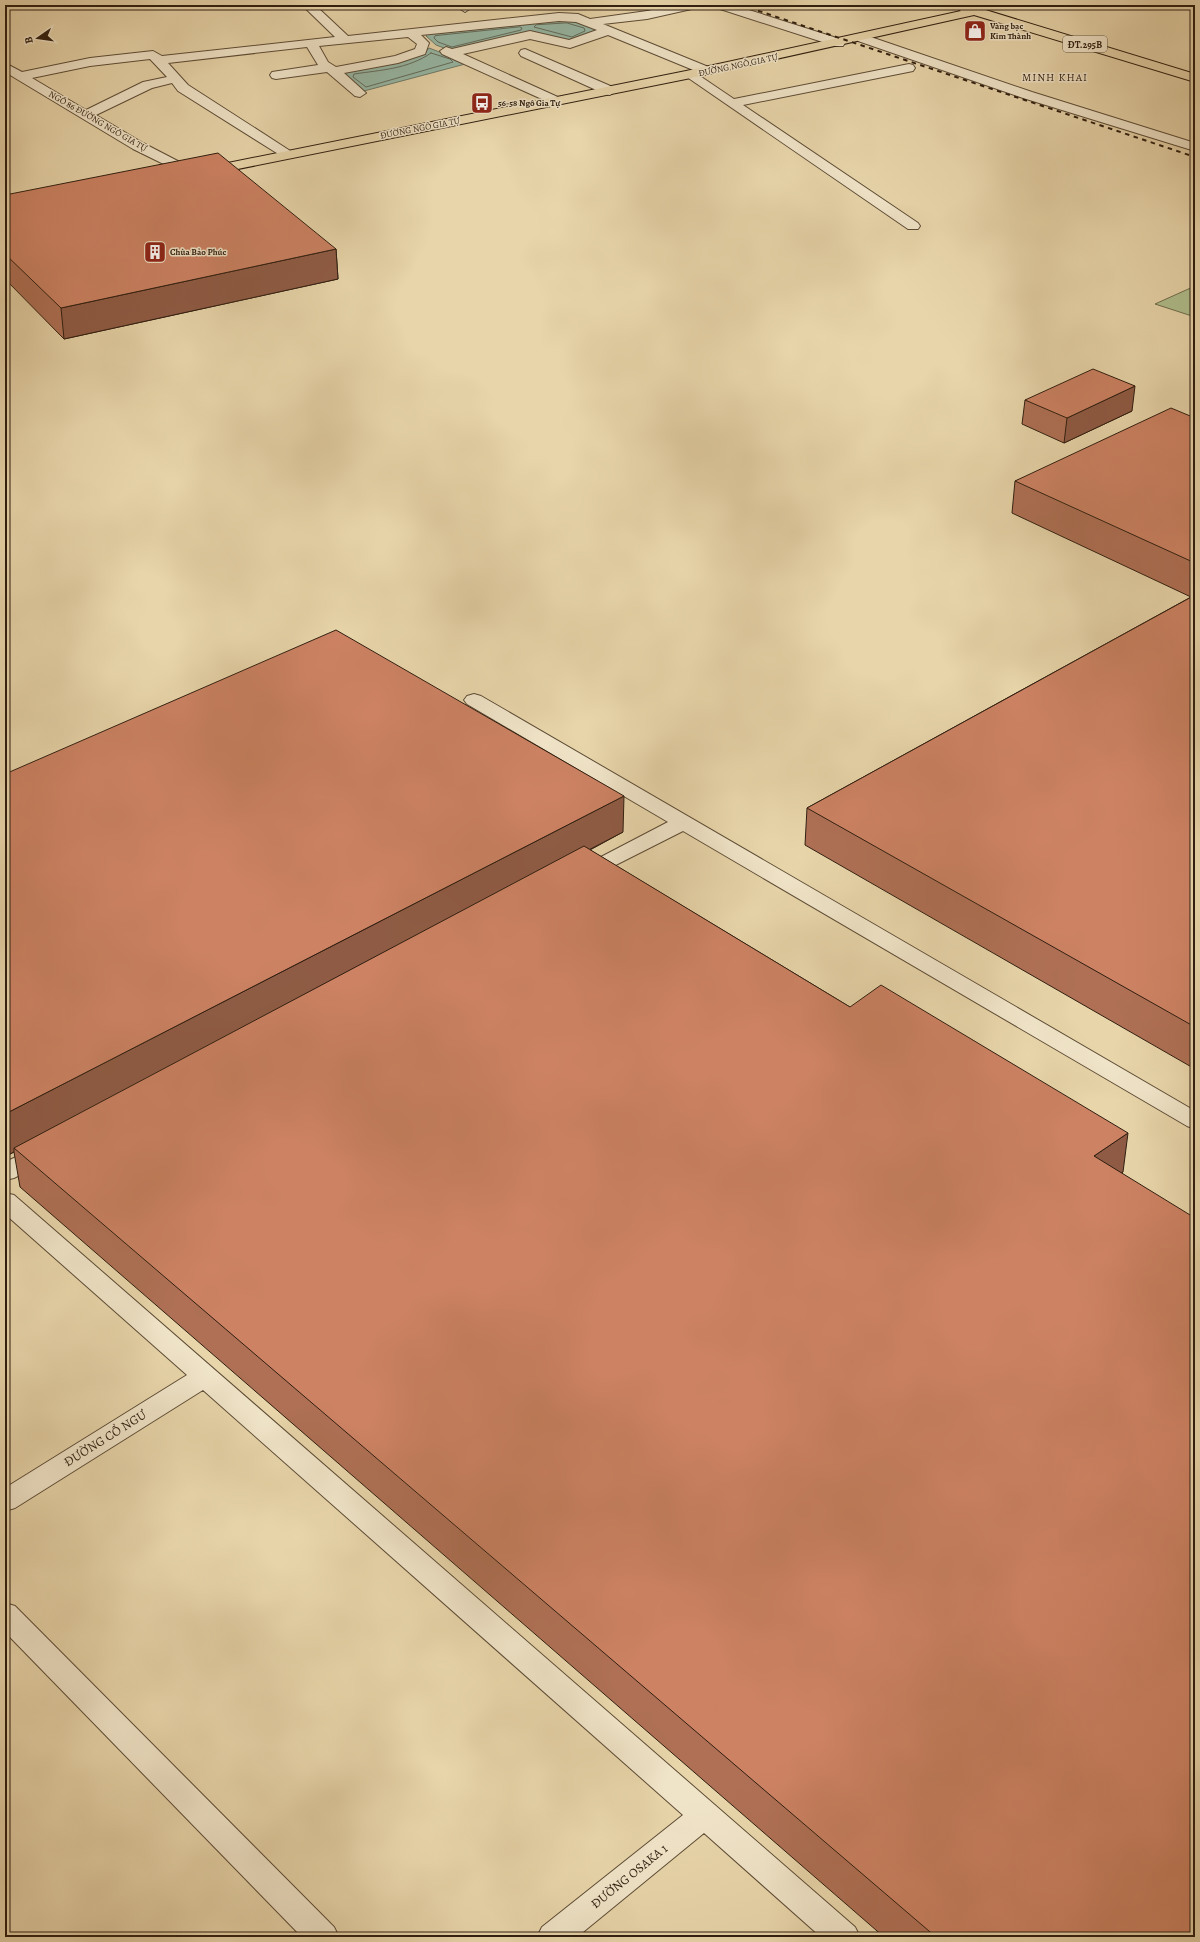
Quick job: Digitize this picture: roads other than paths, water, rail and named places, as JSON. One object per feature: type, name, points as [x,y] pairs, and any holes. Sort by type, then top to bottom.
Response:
[{"type":"main road","name":"ĐT.295B","points":[[956,5],[1195,78]]},
{"type":"main road","name":"ĐƯỜNG NGÔ GIA TỰ","points":[[169,179],[288,154],[690,75],[840,43],[975,11]]},
{"type":"street","points":[[308,5],[345,40]]},
{"type":"street","points":[[569,5],[575,9],[578,18]]},
{"type":"street","points":[[591,22],[647,15],[692,5]]},
{"type":"street","points":[[720,5],[840,43]]},
{"type":"street","points":[[21,76],[90,62],[345,40],[500,22],[558,17],[578,18],[591,22],[707,71]]},
{"type":"street","points":[[451,53],[530,34],[570,44],[610,30]]},
{"type":"street","points":[[411,33],[423,43],[451,53],[555,102]]},
{"type":"street","points":[[862,38],[1124,126],[1195,147]]},
{"type":"street","points":[[311,43],[323,64],[360,93]]},
{"type":"street","points":[[276,75],[398,59],[421,51],[423,43]]},
{"type":"street","points":[[525,53],[610,91]]},
{"type":"street","points":[[156,57],[183,88],[288,154]]},
{"type":"street","name":"NGÕ 86 ĐƯỜNG NGÔ GIA TỰ","points":[[5,67],[138,146],[192,174]]},
{"type":"street","points":[[732,103],[908,68]]},
{"type":"street","points":[[690,75],[913,226]]},
{"type":"street","points":[[86,115],[148,85],[174,79]]},
{"type":"street","points":[[208,171],[223,183]]},
{"type":"street","points":[[474,700],[682,823],[1195,1121]]},
{"type":"street","points":[[562,885],[682,823]]},
{"type":"street","points":[[5,1172],[61,1143]]},
{"type":"street","points":[[5,1201],[844,1937]]},
{"type":"street","name":"ĐƯỜNG CỔ NGƯ","points":[[5,1500],[205,1376]]},
{"type":"street","points":[[5,1614],[323,1937]]},
{"type":"street","name":"ĐƯỜNG OSAKA 1","points":[[553,1937],[706,1815]]},
{"type":"water","points":[[568,19],[601,30],[573,41],[531,32],[452,51],[436,45],[426,36],[427,33]]},
{"type":"water","points":[[429,48],[469,63],[364,91],[341,73],[425,53]]},
{"type":"railway","points":[[741,5],[1195,157]]},
{"type":"place","name":"Vàng bạc Kim Thành","points":[[975,31]]},
{"type":"place","name":"56-58 Ngô Gia Tự","points":[[482,103]]},
{"type":"place","name":"Chùa Bảo Phúc","points":[[155,252]]},
{"type":"district","name":"MINH KHAI","points":[[1055,77]]}]
